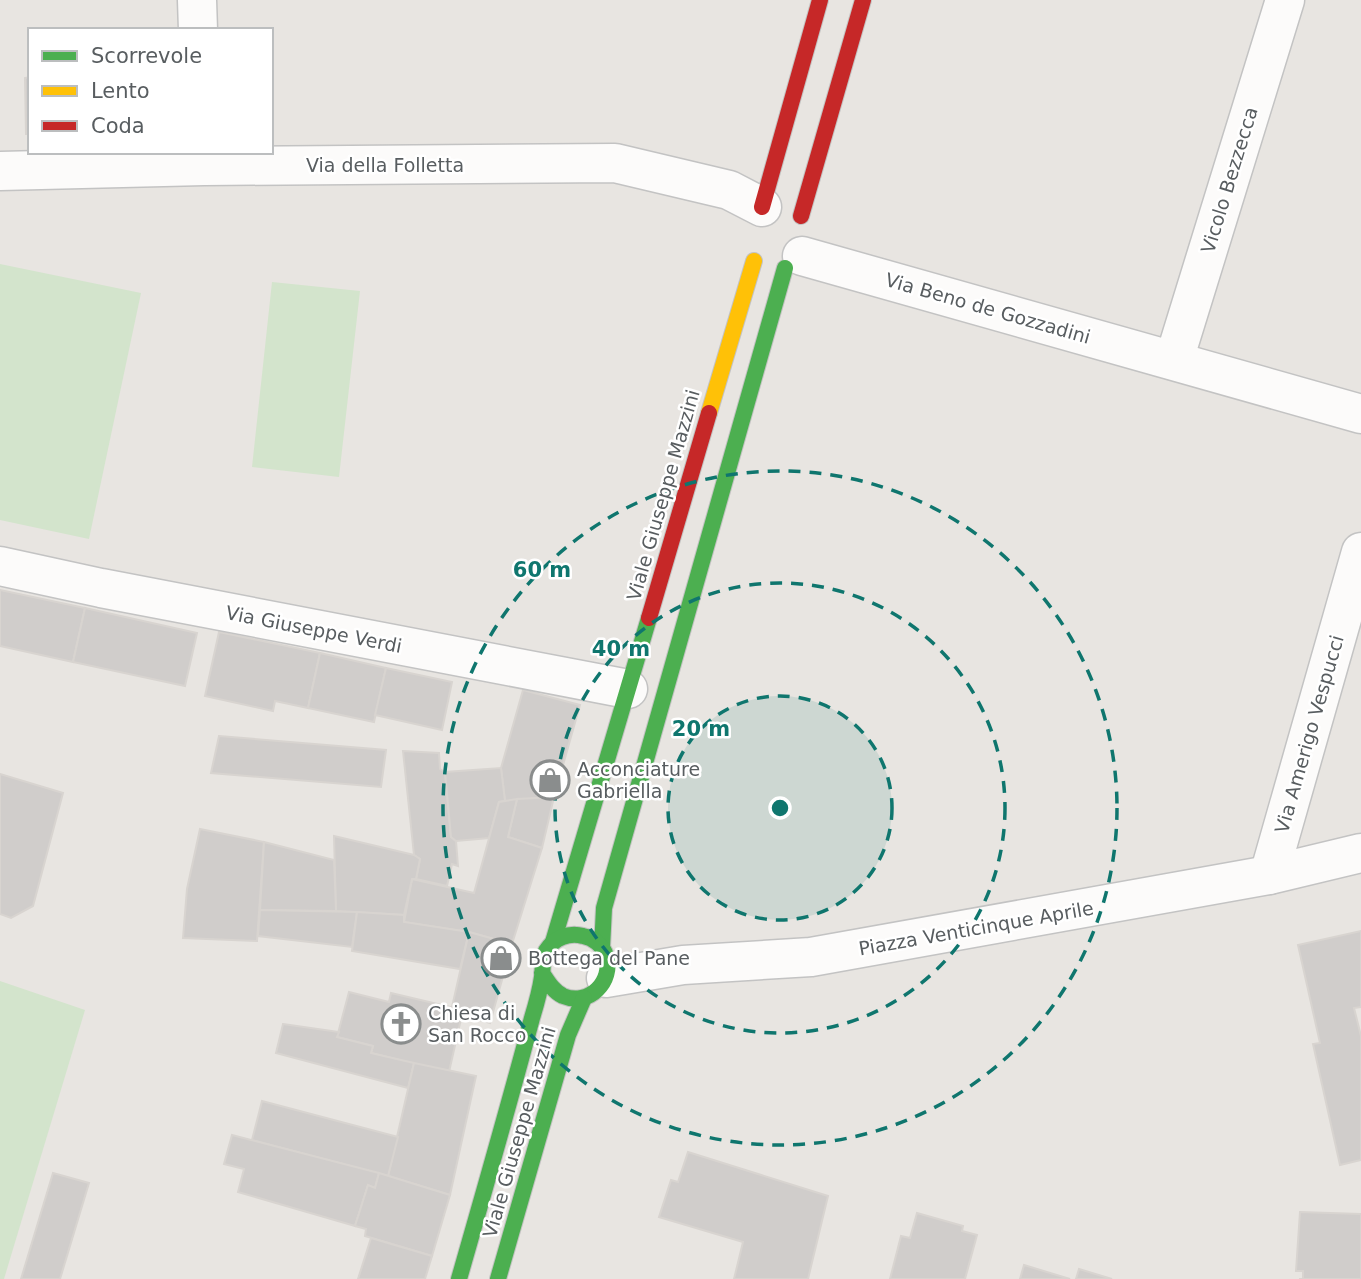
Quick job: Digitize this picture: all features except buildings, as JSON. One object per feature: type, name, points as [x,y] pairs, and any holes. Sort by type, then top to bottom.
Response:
[{"type":"street","points":[[197,0],[198,28]]},
{"type":"street","points":[[755,214],[820,0]]},
{"type":"street","points":[[755,214],[783,205],[801,216],[863,0]]},
{"type":"street","name":"Vicolo Bezzecca","points":[[1174,360],[1285,0]]},
{"type":"street","name":"Via della Folletta","points":[[0,171],[204,159],[615,163],[730,190],[755,214]]},
{"type":"street","name":"Viale Giuseppe Mazzini","points":[[498,1279],[568,1035],[599,970],[604,908],[793,262],[808,236],[807,225],[801,216]]},
{"type":"street","points":[[744,242],[747,253],[754,261],[774,269],[793,262]]},
{"type":"street","name":"Viale Giuseppe Mazzini","points":[[458,1279],[521,1061],[542,973],[542,962],[553,942],[754,261]]},
{"type":"street","name":"Via Beno de Gozzadini","points":[[793,262],[1174,360],[1361,414]]},
{"type":"street","name":"Via Amerigo Vespucci","points":[[1269,876],[1361,552]]},
{"type":"street","name":"Via Giuseppe Verdi","points":[[0,566],[101,588],[628,689]]},
{"type":"street","name":"Piazza Venticinque Aprile","points":[[599,970],[811,957],[1269,876],[1361,853]]},
{"type":"street","points":[[542,973],[554,992],[564,998],[599,970],[585,935],[562,936],[553,942]]},
{"type":"green space","points":[[0,264],[141,293],[89,539],[0,520]]},
{"type":"green space","points":[[272,282],[360,291],[339,477],[252,467]]},
{"type":"green space","points":[[0,981],[85,1010],[4,1279],[0,1279]]},
{"type":"traffic: fast","points":[[602,948],[604,908],[785,268]]},
{"type":"traffic: fast","points":[[553,942],[649,618]]},
{"type":"traffic: fast","points":[[459,1279],[536,1003],[546,951],[558,939],[578,935],[597,943],[603,949],[608,965],[603,983],[597,990],[582,998],[559,994],[542,973]]},
{"type":"traffic: fast","points":[[498,1279],[568,1035],[584,998]]},
{"type":"traffic: slow","points":[[709,413],[754,261]]},
{"type":"traffic: jam","points":[[762,207],[820,0]]},
{"type":"traffic: jam","points":[[801,216],[863,0]]},
{"type":"traffic: jam","points":[[649,618],[709,413]]},
{"type":"place","name":"Acconciature Gabriella","points":[[550,780]]},
{"type":"place","name":"Bottega del Pane","points":[[501,958]]},
{"type":"place","name":"Chiesa di San Rocco","points":[[401,1024]]}]
